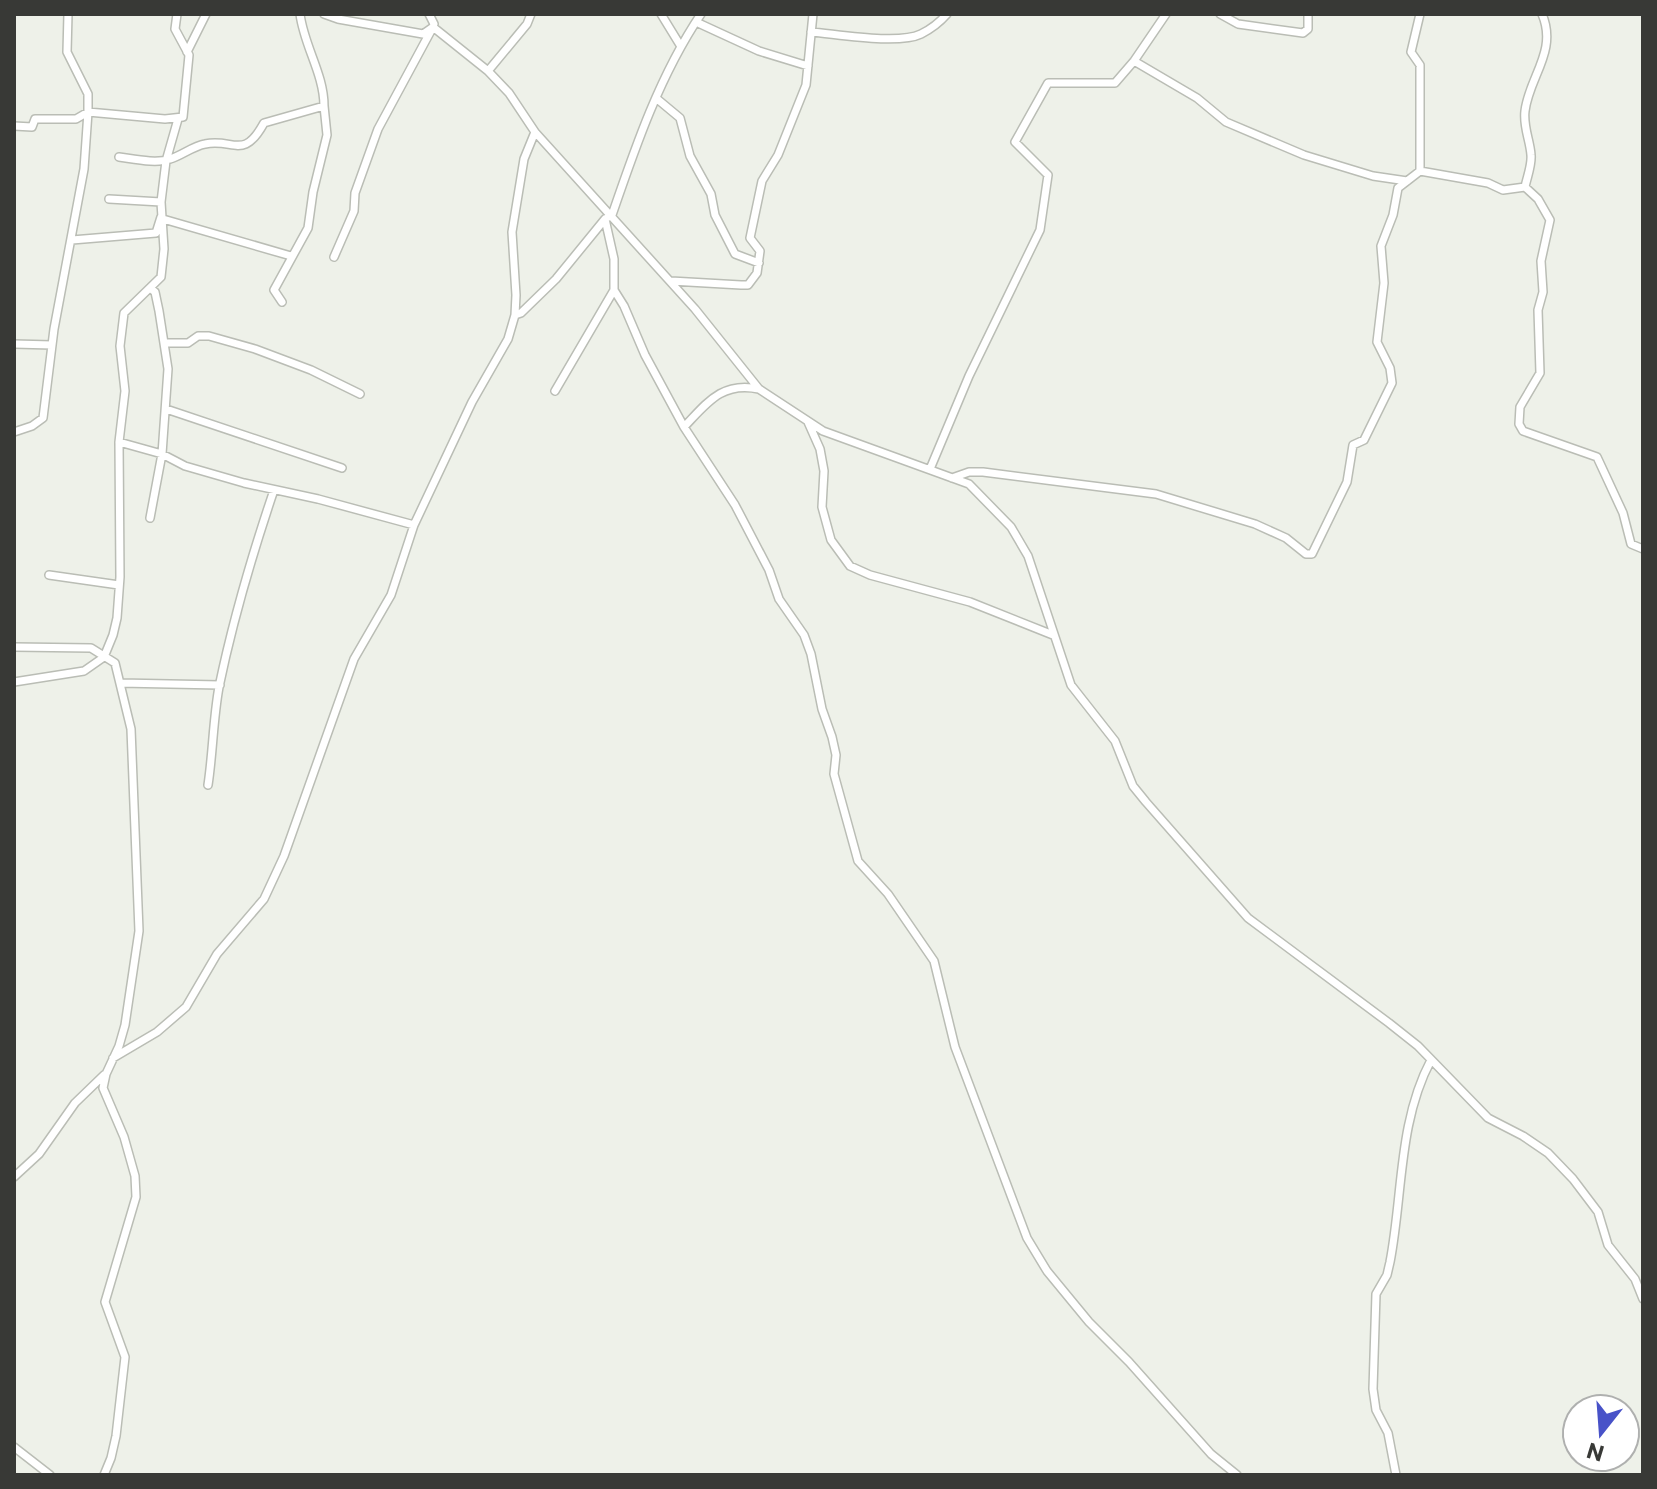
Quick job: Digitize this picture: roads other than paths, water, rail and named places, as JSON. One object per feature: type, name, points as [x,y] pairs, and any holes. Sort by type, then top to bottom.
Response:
[{"type":"street","points":[[14,432],[32,426],[43,418],[52,345],[84,169],[88,94],[67,52],[68,14]]},
{"type":"street","points":[[14,126],[32,127],[35,119],[76,119],[88,112],[183,117],[189,55],[175,29],[177,14]]},
{"type":"street","points":[[187,52],[206,14]]},
{"type":"street","points":[[282,302],[274,290],[308,228],[327,135],[323,90],[307,46],[300,14]]},
{"type":"street","points":[[324,14],[423,34],[433,27]]},
{"type":"street","points":[[429,14],[433,27],[488,71],[509,93],[535,132],[608,217],[671,281],[759,389],[823,431],[976,489],[1011,527],[1028,556],[1071,685],[1115,741],[1133,786],[1248,918],[1389,1023],[1488,1118],[1540,1147],[1573,1179],[1598,1212],[1608,1245],[1635,1279],[1643,1299]]},
{"type":"street","points":[[488,71],[527,24],[531,14]]},
{"type":"street","points":[[661,14],[680,45]]},
{"type":"street","points":[[515,315],[521,313],[556,279],[608,217],[680,45],[701,14]]},
{"type":"street","points":[[671,281],[748,285],[757,273],[760,251],[750,238],[762,181],[797,113],[806,85],[813,14]]},
{"type":"street","points":[[811,32],[867,38],[911,37],[920,35],[947,14]]},
{"type":"street","points":[[930,469],[969,376],[1040,230],[1048,175],[1015,142],[1048,83],[1115,83],[1166,14]]},
{"type":"street","points":[[1220,14],[1238,24],[1292,33],[1303,33],[1308,29],[1308,14]]},
{"type":"street","points":[[1420,14],[1411,52],[1420,65],[1420,171]]},
{"type":"street","points":[[1525,187],[1531,157],[1525,109],[1545,52],[1548,30],[1542,14]]},
{"type":"street","points":[[696,22],[759,51],[808,66]]},
{"type":"street","points":[[334,257],[354,211],[355,193],[378,129],[433,27]]},
{"type":"street","points":[[1134,61],[1197,98],[1226,122],[1304,155],[1373,176],[1407,181]]},
{"type":"street","points":[[656,98],[680,118],[690,156],[711,194],[715,215],[735,254],[759,263]]},
{"type":"street","points":[[119,157],[166,161],[206,143],[231,146],[252,142],[264,123],[324,106]]},
{"type":"street","points":[[14,682],[84,671],[104,657],[117,618],[119,442],[125,391],[120,346],[124,313],[161,277],[161,202],[166,161],[178,119]]},
{"type":"street","points":[[113,1058],[157,1032],[186,1007],[217,954],[264,899],[284,856],[354,659],[391,595],[414,525],[472,402],[508,339],[515,315],[512,232],[524,159],[535,132]]},
{"type":"street","points":[[952,478],[969,472],[983,472],[1156,494],[1255,524],[1278,533],[1306,554],[1312,554],[1347,482],[1353,445],[1364,440],[1392,383],[1390,368],[1377,342],[1384,283],[1381,246],[1393,215],[1398,188],[1420,171],[1488,183],[1503,190],[1525,187]]},
{"type":"street","points":[[1525,187],[1538,199],[1550,220],[1541,261],[1543,292],[1538,310],[1540,373],[1520,407],[1520,429],[1597,457],[1623,513],[1631,544],[1643,549]]},
{"type":"street","points":[[109,199],[161,202]]},
{"type":"street","points":[[72,240],[156,233],[163,217]]},
{"type":"street","points":[[163,217],[291,256]]},
{"type":"street","points":[[555,391],[614,290],[614,259],[608,217]]},
{"type":"street","points":[[735,254],[760,251]]},
{"type":"street","points":[[150,288],[155,292],[168,369],[162,454],[150,518]]},
{"type":"street","points":[[614,290],[684,427],[735,505],[769,570],[779,599],[804,635],[832,737],[836,755],[834,774],[858,861],[888,894],[934,961],[955,1047],[1027,1238],[1047,1271],[1089,1322],[1211,1454],[1237,1475]]},
{"type":"street","points":[[164,343],[188,343],[198,336],[209,336],[311,370],[360,394]]},
{"type":"street","points":[[14,344],[52,345]]},
{"type":"street","points":[[684,427],[715,395],[744,386],[759,389]]},
{"type":"street","points":[[166,409],[342,468]]},
{"type":"street","points":[[808,422],[822,460],[822,507],[831,540],[850,566],[870,575],[970,602],[1053,635]]},
{"type":"street","points":[[119,442],[162,454],[185,466],[414,525]]},
{"type":"street","points":[[208,785],[220,685],[250,562],[274,490]]},
{"type":"street","points":[[49,575],[119,585]]},
{"type":"street","points":[[14,647],[91,648],[115,663],[131,729],[139,931],[125,1025],[106,1074],[104,1091],[124,1137],[135,1176],[136,1197],[105,1302],[125,1357],[116,1436],[104,1475]]},
{"type":"street","points":[[120,683],[220,685]]},
{"type":"street","points":[[1396,1475],[1388,1433],[1375,1404],[1376,1291],[1387,1275],[1417,1090],[1431,1060]]},
{"type":"street","points":[[14,1177],[39,1154],[75,1103],[106,1074]]},
{"type":"street","points":[[14,1447],[50,1475]]}]
